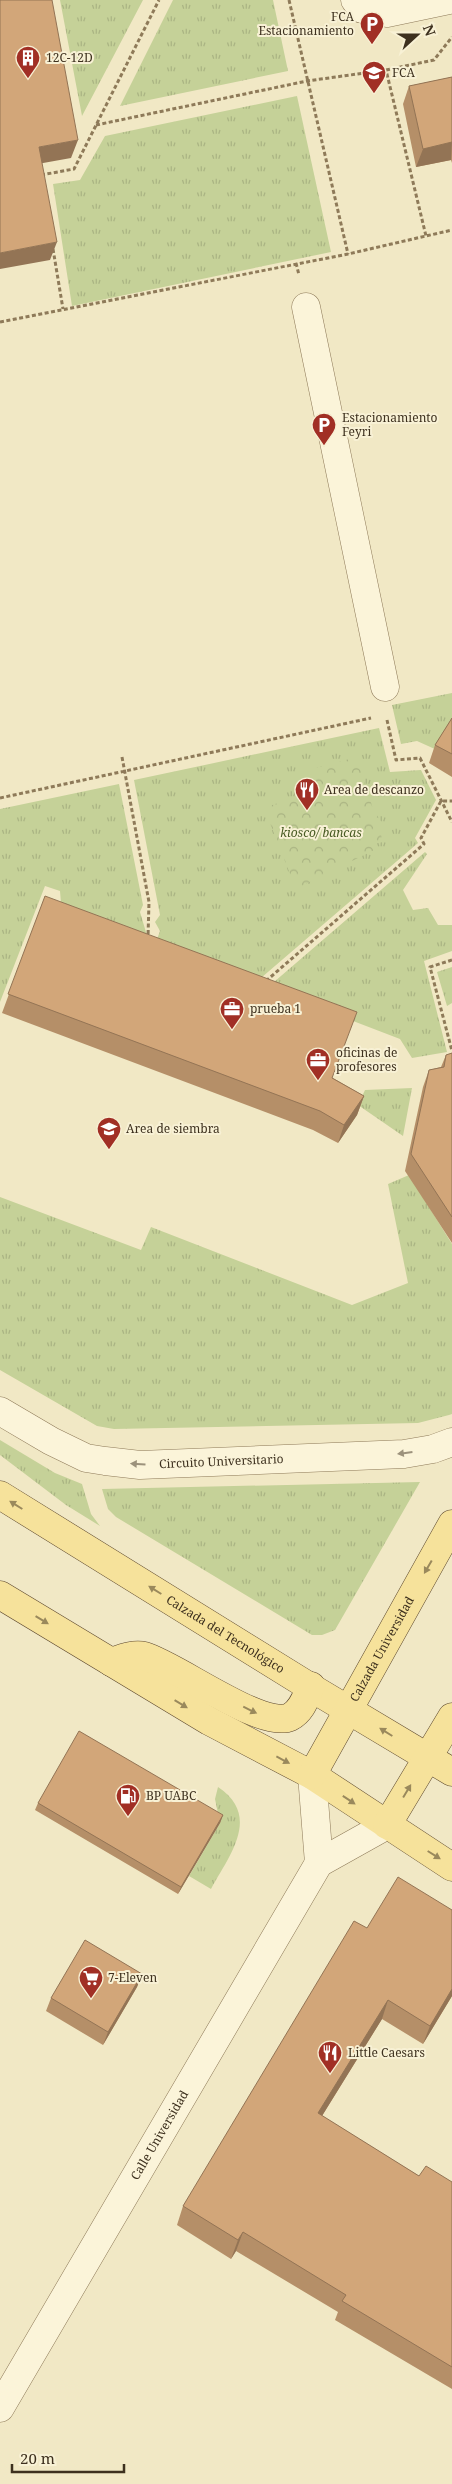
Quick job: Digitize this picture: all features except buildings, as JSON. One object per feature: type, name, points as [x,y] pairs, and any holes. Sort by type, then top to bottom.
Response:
[{"type":"main road","name":"Calzada del Tecnológico","points":[[0,1495],[452,1772]]},
{"type":"main road","name":"Calzada Universidad","points":[[312,1775],[452,1524]]},
{"type":"main road","points":[[0,1595],[209,1722],[312,1775],[386,1825],[452,1866]]},
{"type":"main road","points":[[110,1662],[143,1655],[257,1713],[280,1720],[291,1716],[299,1710],[311,1686]]},
{"type":"main road","points":[[386,1825],[452,1717]]},
{"type":"street","points":[[354,0],[362,9],[387,13],[449,0]]},
{"type":"street","points":[[306,306],[385,687]]},
{"type":"street","name":"Circuito Universitario","points":[[0,1411],[51,1441],[86,1458],[140,1465],[404,1454],[433,1449],[452,1442]]},
{"type":"street","points":[[312,1775],[319,1863],[386,1825]]},
{"type":"street","name":"Calle Universidad","points":[[0,2408],[319,1863]]},
{"type":"path","points":[[42,184],[40,175],[74,169],[159,0]]},
{"type":"path","points":[[289,0],[348,254]]},
{"type":"path","points":[[96,125],[307,81],[386,70],[434,60],[452,37]]},
{"type":"path","points":[[386,70],[426,236]]},
{"type":"path","points":[[0,322],[348,254],[452,230]]},
{"type":"path","points":[[52,242],[63,309]]},
{"type":"path","points":[[386,715],[396,760],[420,758],[452,822]]},
{"type":"path","points":[[0,798],[376,717]]},
{"type":"path","points":[[122,757],[149,902],[148,939]]},
{"type":"path","points":[[441,801],[452,801]]},
{"type":"path","points":[[262,984],[424,844],[421,838],[441,801]]},
{"type":"path","points":[[452,960],[430,967],[452,1051]]},
{"type":"green space","points":[[60,0],[143,0],[82,116]]},
{"type":"green space","points":[[173,0],[273,0],[288,71],[120,106]]},
{"type":"green space","points":[[297,96],[331,252],[72,306],[53,184],[80,180],[105,136]]},
{"type":"green space","points":[[452,693],[452,725],[437,750],[417,741],[401,744],[392,705]]},
{"type":"green space","points":[[379,728],[390,772],[421,770],[436,800],[415,838],[418,843],[254,984],[155,945],[160,931],[155,922],[160,915],[134,780]]},
{"type":"green space","name":"kiosco/ bancas","points":[[357,757],[373,809],[387,831],[381,835],[383,842],[374,844],[376,849],[296,889],[264,808],[305,796],[299,781],[313,776],[311,769]]},
{"type":"green space","points":[[119,784],[143,905],[140,912],[148,939],[128,927],[61,903],[60,891],[45,886],[0,1002],[0,809]]},
{"type":"green space","points":[[425,852],[427,854],[403,890],[413,910],[428,908],[438,925],[452,925],[452,951],[424,961],[447,1052],[412,1058],[400,1039],[267,988]]},
{"type":"green space","points":[[452,967],[452,1003],[447,1006],[437,972]]},
{"type":"green space","points":[[412,1088],[403,1136],[358,1105],[365,1090]]},
{"type":"green space","points":[[409,1175],[452,1244],[452,1414],[418,1423],[114,1429],[97,1426],[0,1370],[0,1197],[141,1250],[151,1227],[352,1305],[408,1283],[388,1184]]},
{"type":"green space","points":[[0,1440],[55,1473],[82,1484],[91,1514],[100,1526],[66,1505],[0,1455]]},
{"type":"green space","points":[[420,1482],[335,1630],[322,1635],[312,1635],[116,1517],[108,1509],[102,1489]]},
{"type":"green space","points":[[218,1787],[231,1798],[238,1811],[240,1823],[233,1850],[211,1889],[189,1876],[220,1823],[215,1799]]},
{"type":"place","name":"FCA Estacionamiento","points":[[372,45]]},
{"type":"place","name":"12C-12D","points":[[28,79]]},
{"type":"place","name":"FCA","points":[[374,94]]},
{"type":"place","name":"Estacionamiento Feyri","points":[[324,446]]},
{"type":"place","name":"Area de descanzo","points":[[307,811]]},
{"type":"place","name":"prueba 1","points":[[232,1030]]},
{"type":"place","name":"oficinas de profesores","points":[[318,1081]]},
{"type":"place","name":"Area de siembra","points":[[109,1150]]},
{"type":"place","name":"BP UABC","points":[[128,1817]]},
{"type":"place","name":"7-Eleven","points":[[91,1999]]},
{"type":"place","name":"Little Caesars","points":[[330,2074]]}]
